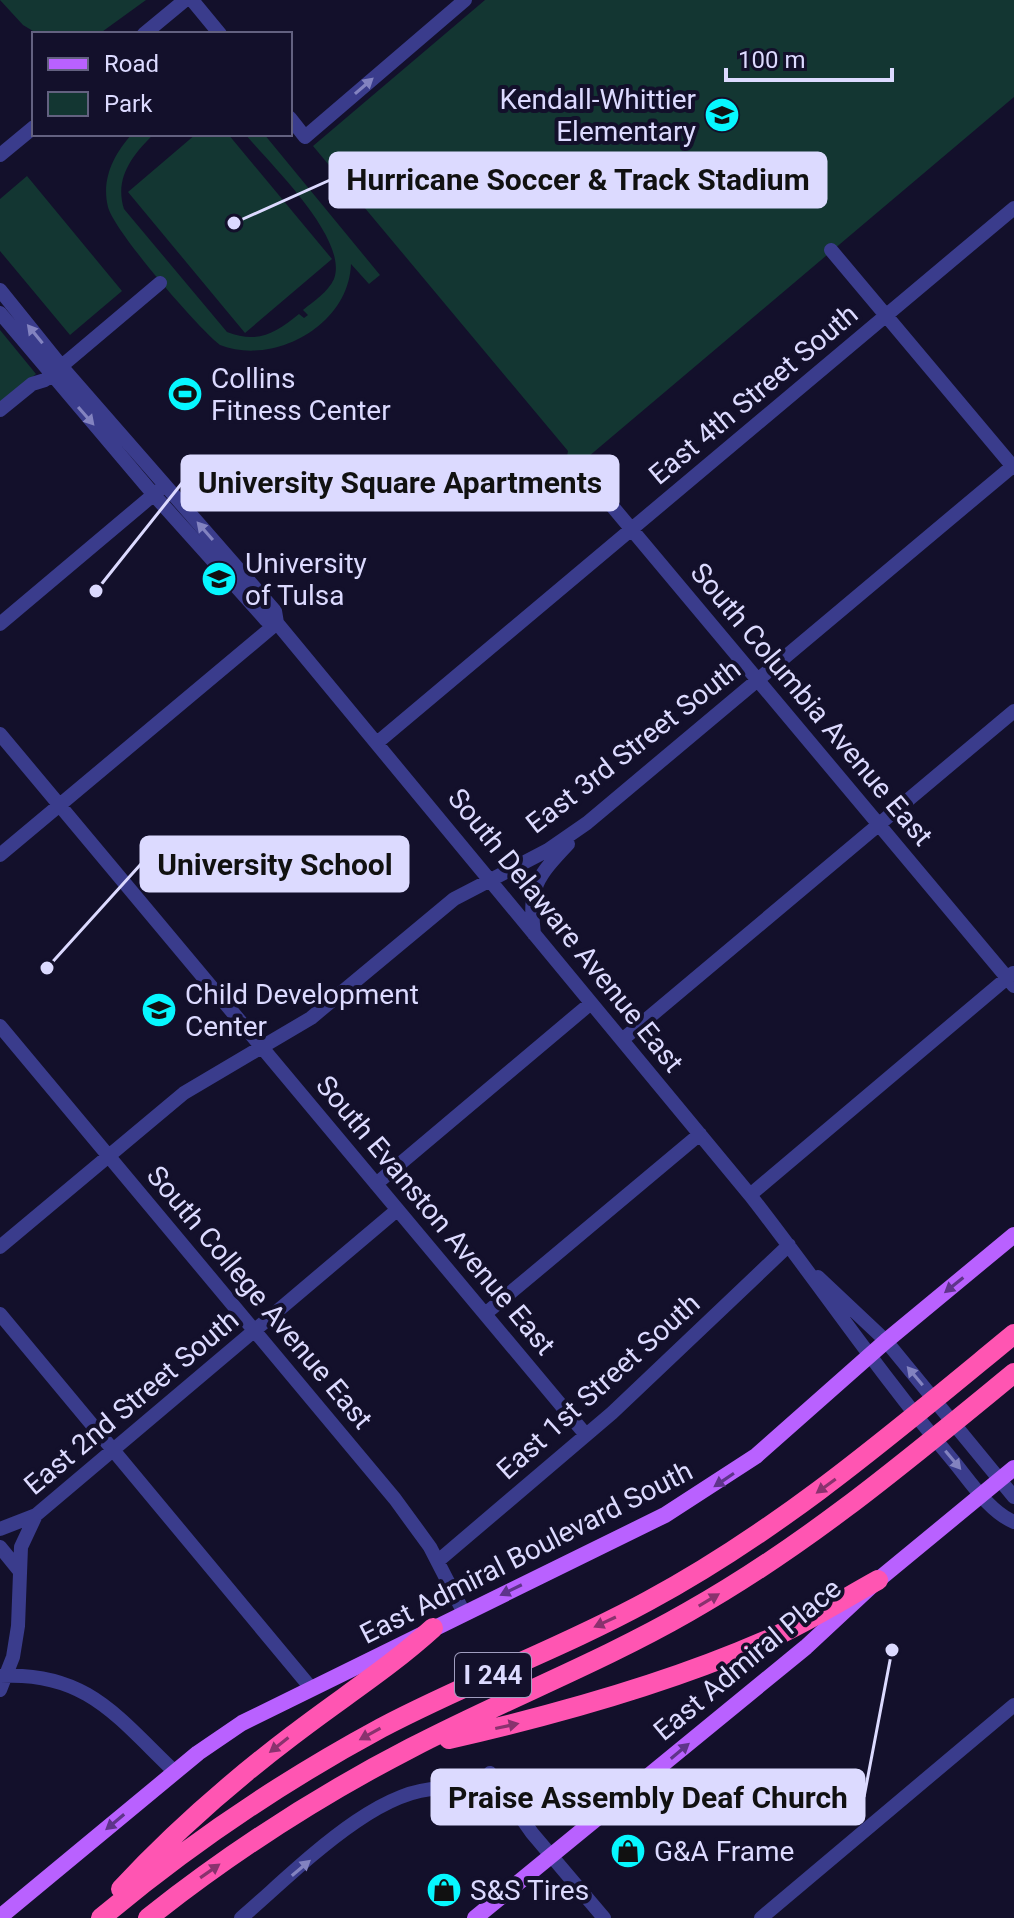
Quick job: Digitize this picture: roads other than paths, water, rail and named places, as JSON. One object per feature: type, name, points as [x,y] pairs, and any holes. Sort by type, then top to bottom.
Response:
[{"type":"highway","name":"I 244","points":[[101,1918],[221,1825],[270,1793],[383,1727],[647,1602],[788,1514],[1014,1334]]},
{"type":"highway","name":"I 244","points":[[148,1918],[284,1821],[413,1747],[608,1656],[761,1569],[906,1463],[1014,1373]]},
{"type":"highway","points":[[413,1747],[546,1718],[706,1663],[764,1642],[878,1580]]},
{"type":"highway","points":[[94,1918],[171,1835],[296,1732],[388,1668],[433,1628]]},
{"type":"main road","name":"East Admiral Boulevard South","points":[[311,1688],[697,1498],[756,1456],[868,1356],[1014,1235]]},
{"type":"main road","name":"East Admiral Place","points":[[475,1918],[806,1647],[878,1580],[1008,1474]]},
{"type":"main road","points":[[0,1917],[175,1772],[242,1723],[311,1688]]},
{"type":"street","points":[[146,32],[185,0]]},
{"type":"street","points":[[192,0],[218,32]]},
{"type":"street","points":[[292,121],[305,137],[465,0]]},
{"type":"street","points":[[0,155],[32,129]]},
{"type":"street","name":"East 4th Street South","points":[[378,742],[1014,208]]},
{"type":"street","points":[[831,250],[1014,467]]},
{"type":"street","points":[[0,410],[32,384],[56,372],[160,283]]},
{"type":"street","name":"South Delaware Avenue East","points":[[0,290],[56,372],[154,495],[266,620],[277,623]]},
{"type":"street","name":"South Delaware Avenue East","points":[[0,313],[166,484],[275,611],[277,623],[750,1195],[811,1272],[868,1356],[982,1494],[1003,1517],[1014,1522]]},
{"type":"street","name":"South Columbia Avenue East","points":[[576,463],[1012,979]]},
{"type":"street","name":"East 3rd Street South","points":[[0,1247],[184,1093],[311,1018],[443,907],[548,850],[587,823],[1014,467]]},
{"type":"street","points":[[0,624],[166,484]]},
{"type":"street","points":[[0,855],[277,623]]},
{"type":"street","points":[[622,1040],[1014,711]]},
{"type":"street","name":"South Evanston Avenue East","points":[[0,734],[586,1435]]},
{"type":"street","points":[[534,934],[531,905],[542,870],[587,823]]},
{"type":"street","points":[[750,1195],[1012,979]]},
{"type":"street","points":[[376,1184],[591,1003]]},
{"type":"street","name":"South College Avenue East","points":[[0,1026],[395,1499],[438,1561],[464,1613]]},
{"type":"street","points":[[485,1314],[700,1134]]},
{"type":"street","name":"East 2nd Street South","points":[[2,1681],[18,1626],[21,1547],[36,1515],[397,1210]]},
{"type":"street","name":"East 1st Street South","points":[[438,1561],[586,1435],[789,1245]]},
{"type":"street","name":"South Delaware Avenue East","points":[[811,1272],[886,1341],[1008,1474],[1014,1497]]},
{"type":"street","points":[[0,1314],[311,1688]]},
{"type":"street","points":[[0,1529],[36,1515]]},
{"type":"street","points":[[0,1547],[18,1569]]},
{"type":"street","points":[[2,1681],[42,1677],[88,1693],[125,1720],[175,1772]]},
{"type":"street","points":[[761,1918],[1014,1705]]},
{"type":"street","points":[[490,1773],[550,1855],[604,1918]]},
{"type":"street","points":[[241,1918],[381,1804],[424,1789],[465,1792],[519,1815]]},
{"type":"place","name":"Kendall-Whittier Elementary","points":[[722,115]]},
{"type":"place","name":"Hurricane Soccer & Track Stadium","points":[[234,223]]},
{"type":"place","name":"Collins Fitness Center","points":[[185,394]]},
{"type":"place","name":"University of Tulsa","points":[[219,579]]},
{"type":"place","name":"University Square Apartments","points":[[96,591]]},
{"type":"place","name":"University School","points":[[47,968]]},
{"type":"place","name":"Child Development Center","points":[[159,1010]]},
{"type":"place","name":"Praise Assembly Deaf Church","points":[[892,1650]]},
{"type":"place","name":"G&A Frame","points":[[628,1851]]},
{"type":"place","name":"S&S Tires","points":[[444,1890]]}]
